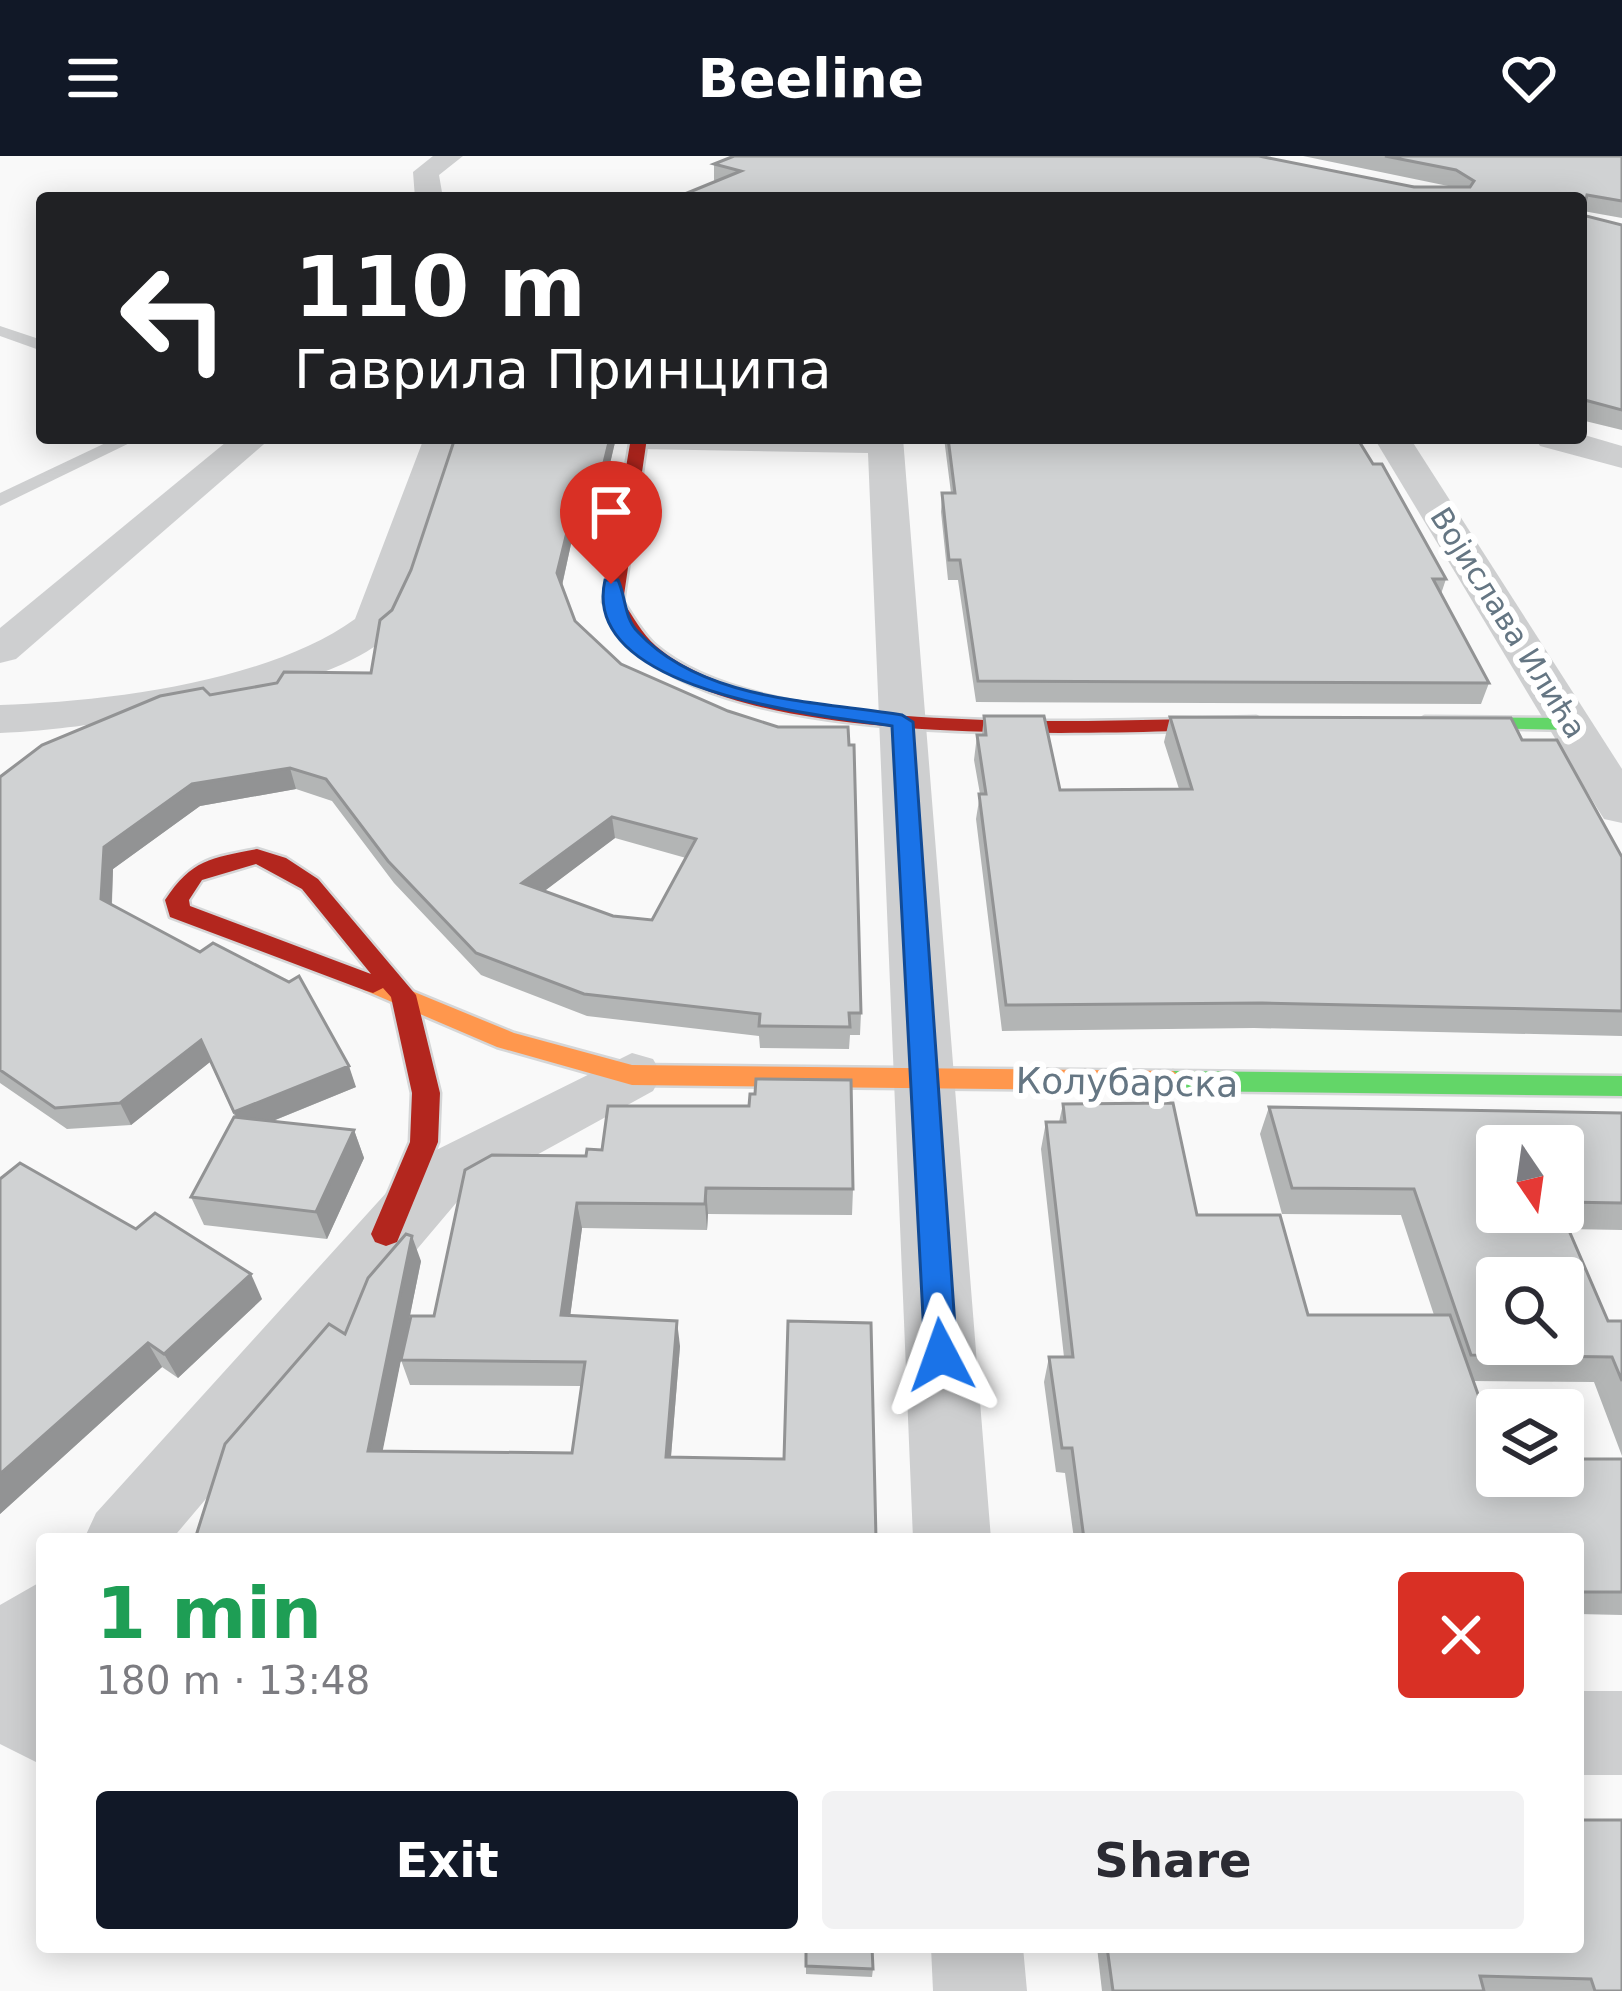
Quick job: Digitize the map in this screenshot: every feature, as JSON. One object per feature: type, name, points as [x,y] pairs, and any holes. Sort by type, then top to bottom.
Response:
[{"type":"street","points":[[428,192],[426,172],[450,156]]},
{"type":"street","points":[[0,650],[246,444]]},
{"type":"street","points":[[0,719],[76,716],[290,668],[360,641],[374,625],[440,444]]},
{"type":"street","points":[[638,444],[611,584],[619,620],[631,637],[672,669],[735,694],[902,722],[1285,723]]},
{"type":"street","points":[[885,444],[952,1533]]},
{"type":"street","name":"Војислава Илића","points":[[1396,444],[1622,808]]},
{"type":"street","points":[[1575,444],[1622,457]]},
{"type":"street","points":[[1404,723],[1572,724]]},
{"type":"street","name":"Колубарска","points":[[386,1234],[424,1142],[426,1093],[403,995],[310,884],[278,863],[257,856],[230,861],[183,885],[179,911],[197,923],[403,995],[576,1066],[632,1075],[1622,1087]]},
{"type":"street","name":"Колубарска","points":[[128,1533],[439,1178],[632,1075]]},
{"type":"street","points":[[0,1661],[36,1627]]},
{"type":"street","points":[[0,1694],[36,1719]]},
{"type":"street","points":[[1584,1733],[1622,1733]]},
{"type":"street","points":[[977,1953],[980,1991]]},
{"type":"lane","points":[[0,332],[36,344]]},
{"type":"lane","points":[[0,500],[118,444]]},
{"type":"building","points":[[734,156],[1259,156],[1414,187],[1470,187],[1474,181],[1456,170],[1385,156],[1622,156],[1622,201],[1587,192],[690,192],[741,171],[714,164]]},
{"type":"building","points":[[1587,216],[1622,225],[1622,410],[1587,401]]},
{"type":"building","points":[[453,444],[609,444],[589,524],[569,524],[557,573],[575,621],[621,664],[728,711],[778,727],[848,727],[849,745],[854,745],[861,1013],[849,1013],[850,1027],[759,1026],[760,1014],[584,994],[476,953],[388,861],[326,779],[290,768],[192,784],[104,847],[101,899],[200,952],[213,943],[289,982],[299,976],[349,1066],[234,1112],[201,1040],[120,1103],[55,1108],[0,1070],[0,777],[42,745],[160,696],[203,688],[210,695],[277,683],[284,672],[371,673],[380,620],[392,610],[411,570]],"holes":[[[612,817],[696,839],[652,920],[613,916],[522,883]]]},
{"type":"building","points":[[949,444],[1361,444],[1373,464],[1382,464],[1446,579],[1433,579],[1489,683],[978,681],[960,560],[949,560],[942,493],[955,493]]},
{"type":"building","points":[[984,716],[1044,716],[1060,790],[1192,789],[1170,717],[1511,718],[1522,740],[1557,740],[1622,857],[1622,1011],[1262,1003],[1006,1005],[979,794],[986,794],[977,735],[986,735]]},
{"type":"building","points":[[756,1079],[851,1080],[853,1189],[706,1188],[705,1204],[577,1203],[561,1315],[677,1321],[666,1457],[784,1459],[788,1321],[871,1323],[876,1533],[197,1533],[225,1444],[329,1324],[345,1334],[368,1278],[406,1234],[412,1236],[368,1451],[572,1453],[585,1362],[401,1360],[411,1316],[434,1316],[465,1170],[492,1155],[586,1156],[587,1149],[602,1150],[608,1106],[749,1106],[750,1094],[755,1094]]},
{"type":"building","points":[[1173,1103],[1197,1215],[1280,1215],[1308,1315],[1450,1315],[1476,1389],[1476,1497],[1584,1497],[1584,1459],[1622,1459],[1622,1592],[1584,1592],[1584,1533],[1083,1533],[1072,1448],[1062,1448],[1049,1357],[1073,1357],[1046,1122],[1065,1122],[1063,1104]]},
{"type":"building","points":[[1269,1107],[1622,1113],[1622,1203],[1584,1202],[1584,1125],[1476,1125],[1476,1233],[1570,1233],[1580,1257],[1476,1257],[1476,1355],[1471,1355],[1414,1189],[1292,1188]]},
{"type":"building","points":[[234,1117],[354,1130],[316,1212],[191,1197]]},
{"type":"building","points":[[20,1163],[136,1229],[155,1213],[251,1274],[164,1354],[148,1343],[0,1474],[0,1179]]},
{"type":"building","points":[[1584,1265],[1608,1321],[1622,1321],[1622,1381],[1612,1357],[1584,1357]]},
{"type":"building","points":[[1584,1820],[1622,1820],[1622,1991],[1595,1991],[1591,1979],[1480,1976],[1484,1991],[1113,1991],[1108,1953],[1584,1953]]},
{"type":"building","points":[[806,1953],[872,1953],[873,1969],[806,1966]]},
{"type":"traffic: fast","points":[[1425,723],[1572,724]]},
{"type":"traffic: fast","points":[[1173,1081],[1622,1086]]},
{"type":"traffic: slow","points":[[373,984],[506,1040],[632,1075],[1173,1081]]},
{"type":"traffic: jam","points":[[638,444],[613,602],[652,653],[707,683],[777,703],[857,717],[943,724],[1256,723]]},
{"type":"traffic: jam","points":[[373,984],[179,911],[177,900],[194,875],[215,865],[257,856],[278,863],[310,884],[403,995],[426,1093],[424,1142],[386,1234]]},
{"type":"route","points":[[611,584],[619,620],[631,637],[672,669],[772,703],[902,722],[941,1355]]}]
